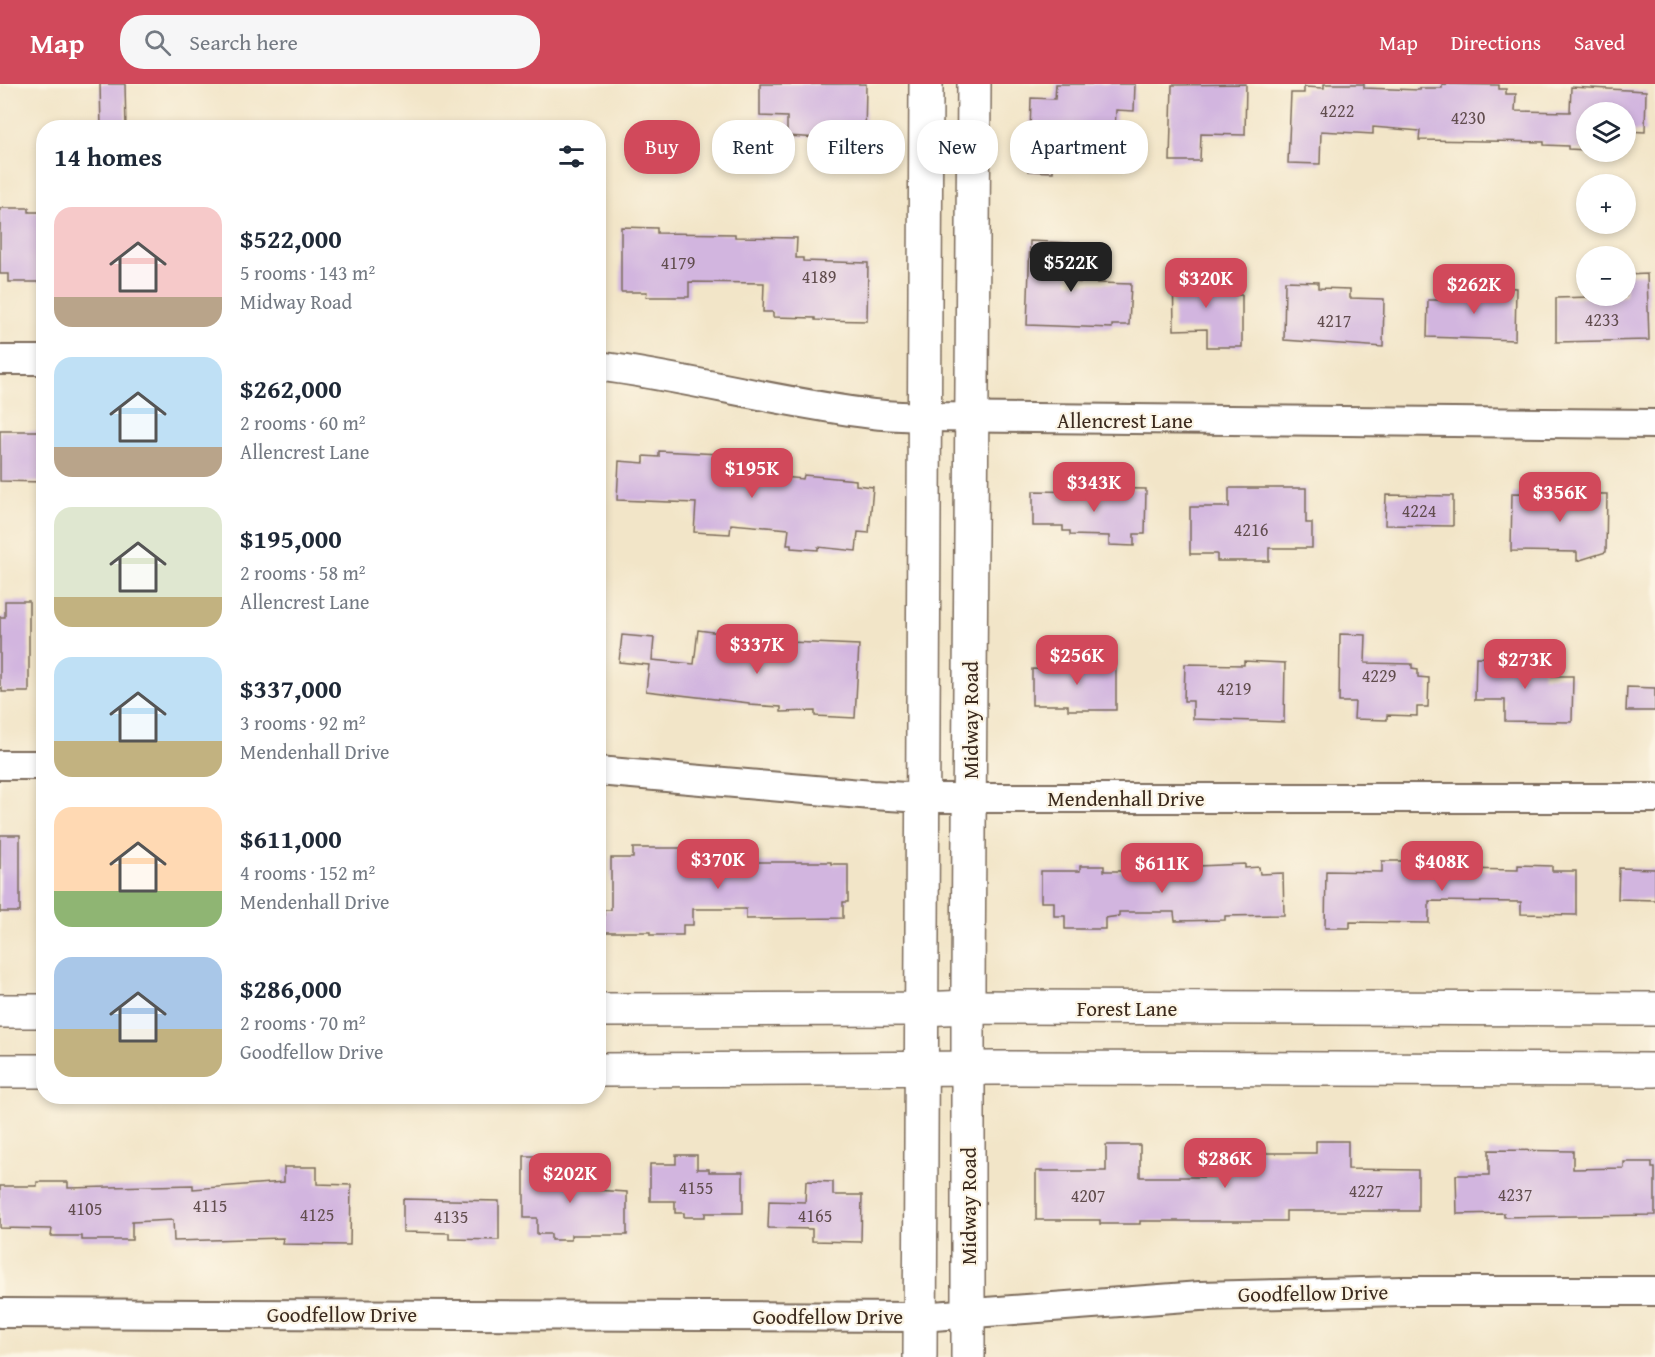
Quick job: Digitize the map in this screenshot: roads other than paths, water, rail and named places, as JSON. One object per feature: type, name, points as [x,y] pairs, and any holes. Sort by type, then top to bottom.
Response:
[{"type":"main road","points":[[920,1357],[926,84]]},
{"type":"main road","name":"Midway Road","points":[[968,1357],[969,798],[975,84]]},
{"type":"main road","name":"Forest Lane","points":[[606,1010],[968,1007],[1655,1009]]},
{"type":"main road","points":[[0,1011],[36,1011]]},
{"type":"main road","points":[[606,1070],[968,1068],[1655,1070]]},
{"type":"main road","points":[[0,1071],[36,1071]]},
{"type":"street","points":[[0,360],[36,360]]},
{"type":"street","name":"Allencrest Lane","points":[[606,367],[873,414],[923,417],[1655,424]]},
{"type":"street","points":[[0,765],[36,765]]},
{"type":"street","name":"Mendenhall Drive","points":[[606,772],[922,798],[1655,798]]},
{"type":"street","name":"Goodfellow Drive","points":[[0,1313],[920,1317],[1200,1296],[1402,1291],[1655,1291]]}]
